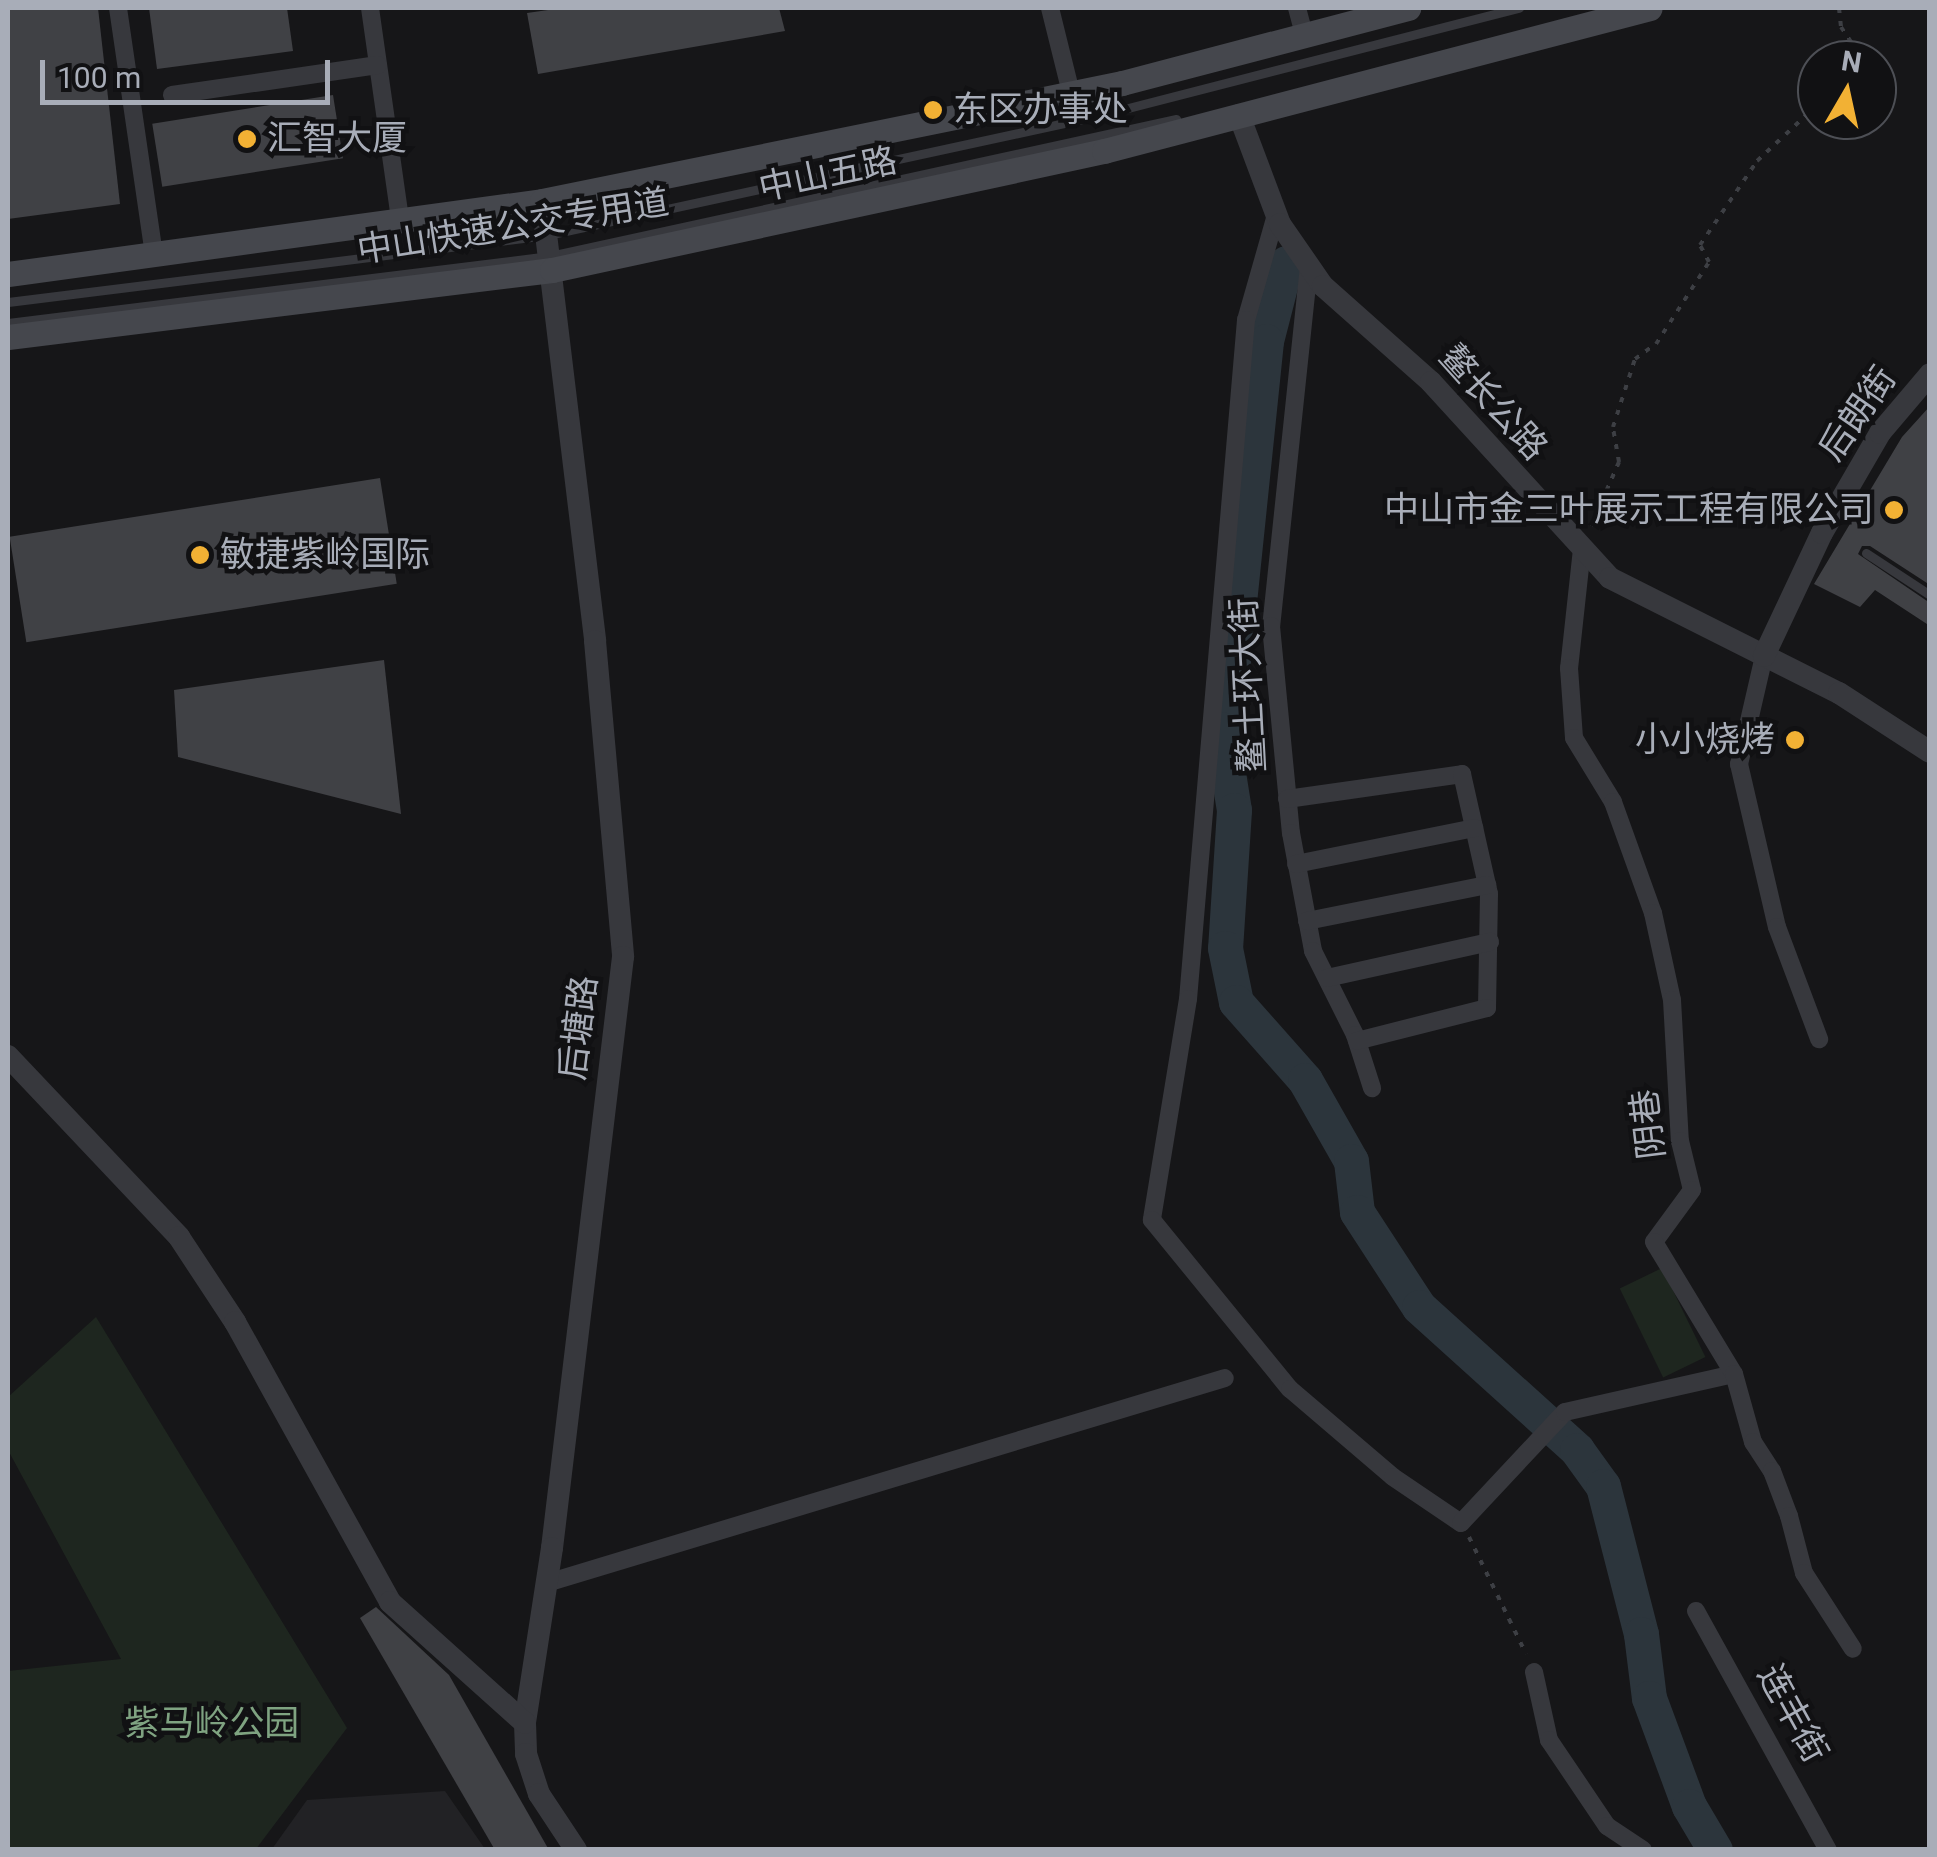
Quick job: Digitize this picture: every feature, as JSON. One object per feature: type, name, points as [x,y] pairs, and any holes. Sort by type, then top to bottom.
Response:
[{"type":"main road","name":"中山五路","points":[[8,274],[542,201],[1072,93],[1408,8]]},
{"type":"main road","name":"中山五路","points":[[8,337],[550,254],[1104,151],[1650,8]]},
{"type":"street","points":[[118,8],[154,254]]},
{"type":"street","points":[[370,8],[400,220]]},
{"type":"street","points":[[1050,8],[1072,93]]},
{"type":"street","points":[[1297,8],[1304,35]]},
{"type":"street","points":[[172,95],[378,65]]},
{"type":"street","name":"鳌长公路","points":[[1239,115],[1276,215],[1323,286],[1431,382],[1610,578],[1839,694],[1930,752]]},
{"type":"street","name":"后塘路","points":[[542,201],[595,641],[623,958],[547,1583],[525,1722],[526,1754],[539,1794],[576,1850]]},
{"type":"street","points":[[1276,215],[1246,320],[1188,999],[1152,1220],[1290,1390],[1393,1478],[1461,1522],[1565,1412],[1734,1374]]},
{"type":"street","name":"鳌土环大街","points":[[1309,266],[1271,626],[1287,800],[1313,951],[1357,1040],[1372,1088]]},
{"type":"street","name":"后朗街","points":[[1764,656],[1822,532],[1880,432],[1930,374]]},
{"type":"street","name":"阴巷","points":[[1582,549],[1569,668],[1574,738],[1613,802],[1654,913],[1672,1000],[1680,1141],[1692,1190],[1654,1242],[1734,1374],[1753,1442],[1772,1471],[1804,1573],[1853,1649]]},
{"type":"street","points":[[1764,656],[1740,764],[1777,927],[1819,1039]]},
{"type":"street","points":[[1287,800],[1462,774],[1486,885],[1490,942],[1487,1008],[1357,1040]]},
{"type":"street","points":[[1296,864],[1474,828]]},
{"type":"street","points":[[1308,921],[1486,885]]},
{"type":"street","points":[[1327,978],[1490,942]]},
{"type":"street","points":[[8,1056],[179,1238],[234,1322],[390,1602],[525,1722]]},
{"type":"street","points":[[547,1583],[1226,1378]]},
{"type":"street","name":"连丰街","points":[[1696,1611],[1828,1850]]},
{"type":"street","points":[[1534,1672],[1549,1740],[1607,1826],[1643,1850]]},
{"type":"lane","name":"中山快速公交专用道","points":[[8,302],[550,254],[1518,8]]},
{"type":"lane","name":"中山快速公交专用道","points":[[8,323],[550,254],[1102,137],[1603,8]]},
{"type":"lane","points":[[1866,553],[1930,595]]},
{"type":"path","points":[[1839,8],[1842,26],[1851,40]]},
{"type":"path","points":[[1582,549],[1618,462],[1613,426],[1635,359],[1656,344],[1709,262],[1700,244],[1757,161],[1797,124]]},
{"type":"path","points":[[1461,1522],[1534,1672]]},
{"type":"shaded area","points":[[445,1791],[485,1849],[272,1849],[307,1800]]},
{"type":"green space","points":[[1662,1268],[1705,1357],[1663,1378],[1620,1289]]},
{"type":"green space","name":"紫马岭公园","points":[[96,1317],[347,1728],[256,1849],[8,1849],[8,1671],[121,1659],[8,1450],[8,1397]]},
{"type":"building","points":[[8,8],[98,8],[120,204],[8,219]]},
{"type":"building","points":[[149,8],[287,8],[293,51],[157,69]]},
{"type":"building","points":[[562,8],[779,8],[785,31],[538,74],[527,13]]},
{"type":"building","name":"汇智大厦","points":[[333,95],[343,158],[162,187],[152,124]]},
{"type":"building","name":"中山市金三叶展示工程有限公司","points":[[1930,406],[1930,585],[1870,546],[1862,546],[1858,554],[1930,603],[1930,626],[1875,590],[1860,607],[1814,584],[1902,437]]},
{"type":"building","name":"敏捷紫岭国际","points":[[380,478],[397,584],[26,642],[10,537]]},
{"type":"building","points":[[384,660],[401,814],[178,757],[174,690]]},
{"type":"building","points":[[376,1607],[449,1675],[549,1850],[495,1850],[360,1618]]},
{"type":"waterway","points":[[1286,263],[1266,341],[1233,660],[1221,729],[1234,810],[1225,948],[1236,1002],[1305,1080],[1351,1161],[1357,1212],[1419,1307],[1577,1450],[1603,1486],[1641,1634],[1649,1698],[1689,1806],[1715,1850]]},
{"type":"place","name":"东区办事处","points":[[933,110]]},
{"type":"place","name":"汇智大厦","points":[[247,139]]},
{"type":"place","name":"中山市金三叶展示工程有限公司","points":[[1894,510]]},
{"type":"place","name":"敏捷紫岭国际","points":[[200,555]]},
{"type":"place","name":"小小烧烤","points":[[1795,740]]}]
